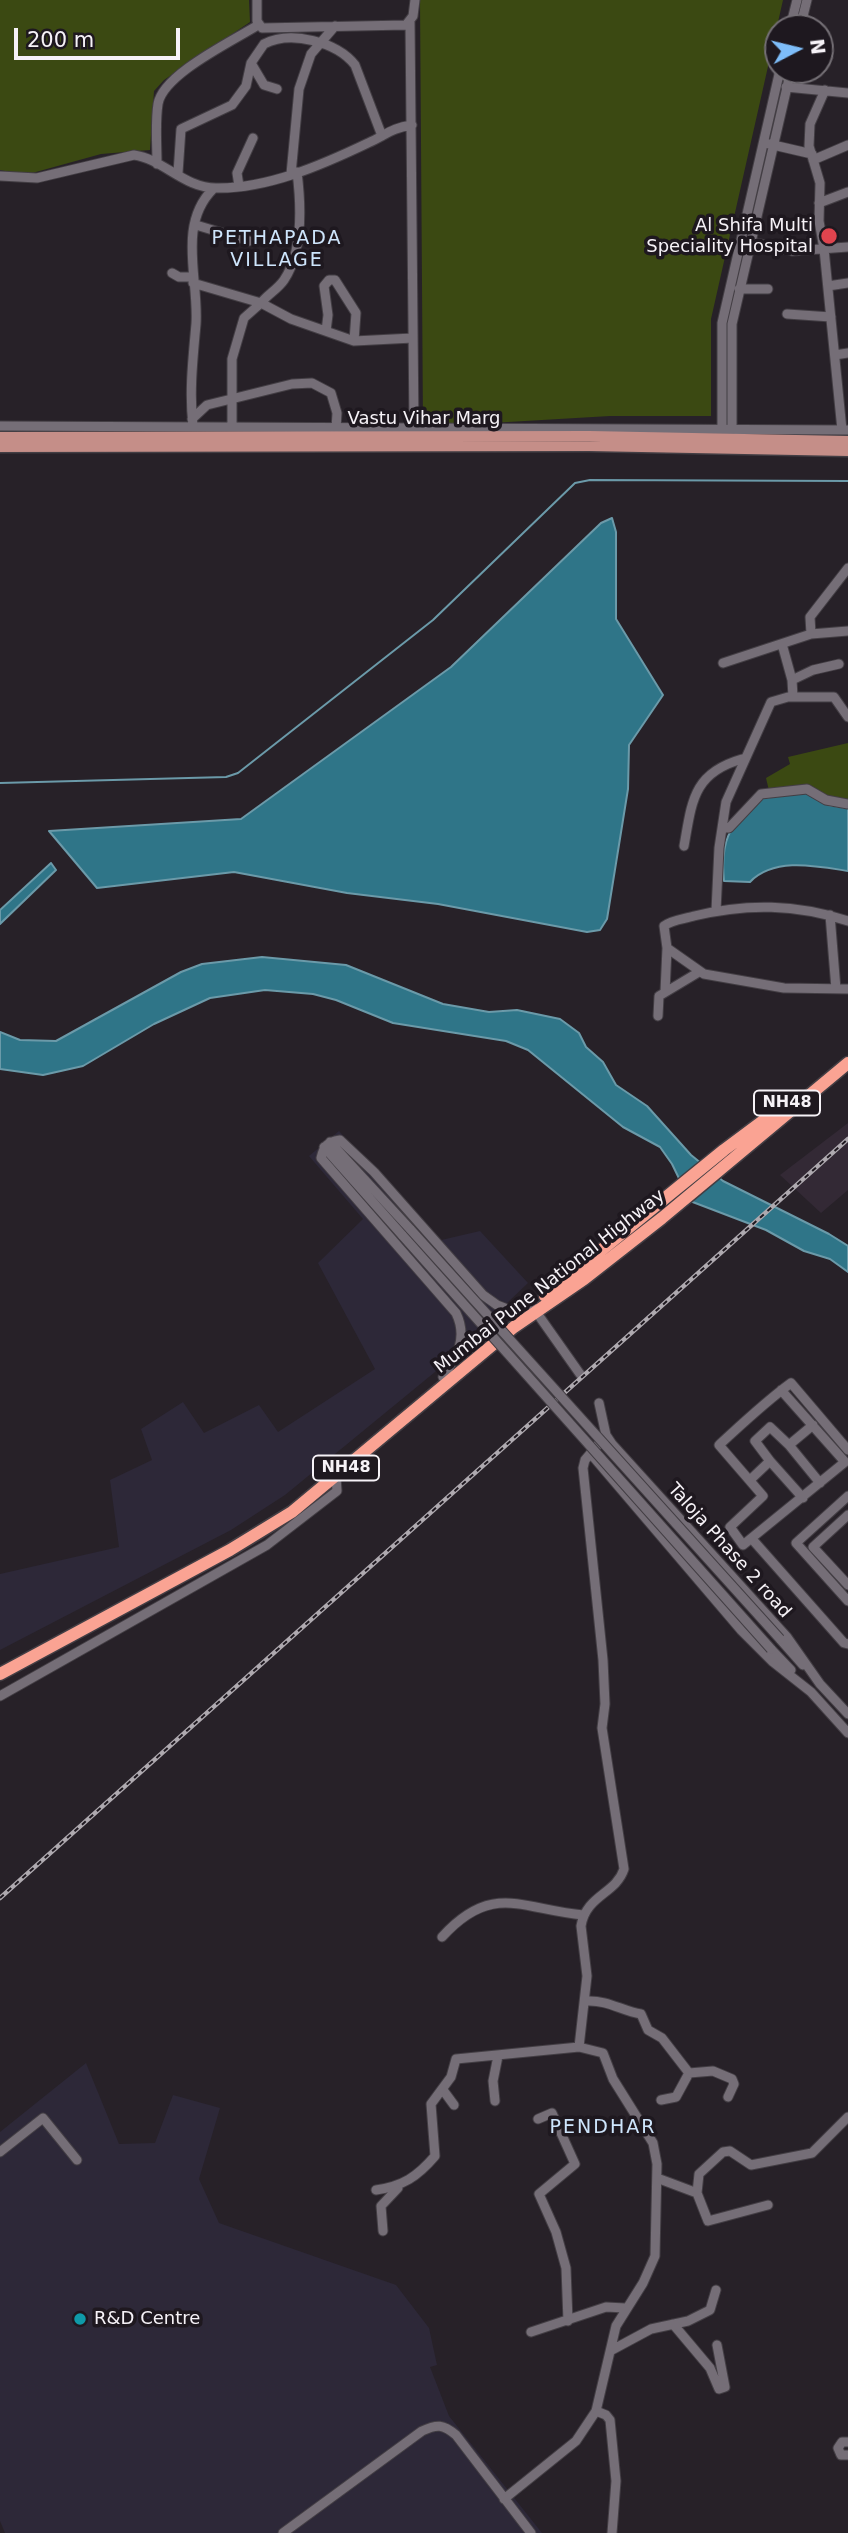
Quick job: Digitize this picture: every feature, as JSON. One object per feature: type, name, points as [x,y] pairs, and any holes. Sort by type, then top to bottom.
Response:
[{"type":"highway","name":"NH48","points":[[728,1155],[848,1054]]},
{"type":"highway","name":"NH48","points":[[728,1155],[848,1063]]},
{"type":"highway","name":"Mumbai Pune National Highway","points":[[0,1674],[230,1550],[292,1512],[534,1309],[728,1155]]},
{"type":"highway","name":"Mumbai Pune National Highway","points":[[0,1665],[244,1535],[310,1489],[520,1314],[534,1309]]},
{"type":"main road","name":"Vastu Vihar Marg","points":[[0,436],[848,441]]},
{"type":"main road","points":[[0,447],[727,439],[848,451]]},
{"type":"street","points":[[257,0],[258,25]]},
{"type":"street","points":[[414,427],[410,22],[415,0]]},
{"type":"street","points":[[258,25],[262,28],[399,25],[410,22]]},
{"type":"street","points":[[157,164],[158,102],[165,89],[192,65],[258,25]]},
{"type":"street","points":[[232,426],[232,359],[240,329],[244,318],[282,284],[296,247],[299,191],[294,173],[299,89],[311,54],[335,26]]},
{"type":"street","points":[[173,172],[181,129],[232,105],[246,86],[251,63],[270,41],[322,44],[347,55],[355,65],[382,136]]},
{"type":"street","points":[[251,63],[264,85],[277,89]]},
{"type":"street","points":[[727,439],[721,330],[746,241],[768,144],[778,84]]},
{"type":"street","points":[[768,144],[787,84]]},
{"type":"street","points":[[786,88],[848,93]]},
{"type":"street","points":[[0,426],[193,423],[336,429],[414,427],[727,439],[845,430],[820,230],[820,183],[812,157],[810,124],[825,90]]},
{"type":"street","points":[[0,176],[37,178],[134,155],[148,157],[173,172],[213,188],[239,186],[294,173],[382,136],[392,128],[412,125]]},
{"type":"street","points":[[239,186],[237,173],[253,138]]},
{"type":"street","points":[[768,144],[812,157],[848,145]]},
{"type":"street","points":[[193,423],[192,341],[196,324],[185,277],[202,202],[213,188]]},
{"type":"street","points":[[819,203],[848,192]]},
{"type":"street","points":[[196,225],[248,241]]},
{"type":"street","points":[[746,241],[784,250],[848,247]]},
{"type":"street","points":[[727,439],[731,331],[746,241]]},
{"type":"street","points":[[185,277],[261,303],[291,319],[354,341],[413,338]]},
{"type":"street","points":[[326,331],[328,314],[324,286],[329,280],[335,280],[356,313],[354,341]]},
{"type":"street","points":[[828,286],[848,283]]},
{"type":"street","points":[[739,289],[768,289]]},
{"type":"street","points":[[787,314],[831,317]]},
{"type":"street","points":[[835,355],[848,353]]},
{"type":"street","points":[[193,423],[207,405],[292,384],[312,383],[331,393],[337,413],[336,429]]},
{"type":"street","points":[[811,634],[810,617],[848,568]]},
{"type":"street","points":[[723,663],[811,634],[848,631]]},
{"type":"street","points":[[782,644],[792,680],[793,697]]},
{"type":"street","points":[[792,680],[813,670],[839,664]]},
{"type":"street","points":[[716,911],[726,802],[742,759],[771,702],[793,697],[834,697],[848,717]]},
{"type":"street","points":[[684,846],[700,784],[722,765],[742,759]]},
{"type":"street","points":[[722,828],[729,828],[761,794],[807,789],[826,800],[848,804]]},
{"type":"street","points":[[666,992],[665,924],[716,911],[771,906],[804,908],[848,922]]},
{"type":"street","points":[[830,915],[836,989]]},
{"type":"street","points":[[667,948],[699,972],[784,988],[848,989]]},
{"type":"street","points":[[658,1016],[659,996],[699,972]]},
{"type":"street","points":[[443,1377],[461,1344],[461,1322],[456,1312],[321,1158],[327,1144],[340,1140],[373,1172],[483,1295],[496,1305],[520,1314]]},
{"type":"street","points":[[327,1144],[820,1684]]},
{"type":"street","points":[[407,1233],[771,1649],[848,1733]]},
{"type":"street","points":[[534,1309],[580,1374]]},
{"type":"street","points":[[782,1390],[847,1463],[744,1545],[729,1527],[763,1497],[718,1446],[782,1390],[791,1383],[844,1438],[848,1450]]},
{"type":"street","name":"Taloja Phase 2 road","points":[[598,1404],[606,1435],[798,1650],[820,1684],[848,1714]]},
{"type":"street","points":[[789,1445],[813,1425]]},
{"type":"street","points":[[803,1498],[755,1441],[770,1427],[789,1445],[820,1483]]},
{"type":"street","points":[[579,2047],[587,2001],[581,1926],[583,1914],[602,1892],[619,1880],[624,1869],[606,1771],[603,1714],[605,1704],[583,1468],[606,1435]]},
{"type":"street","points":[[591,1454],[741,1630],[773,1662],[811,1692]]},
{"type":"street","points":[[750,1480],[770,1461]]},
{"type":"street","points":[[0,1696],[267,1545],[337,1491],[336,1477]]},
{"type":"street","points":[[848,1496],[796,1543],[848,1601]]},
{"type":"street","points":[[848,1515],[813,1546],[848,1585]]},
{"type":"street","points":[[752,1539],[844,1643],[848,1644]]},
{"type":"street","points":[[823,1573],[831,1566]]},
{"type":"street","points":[[442,1937],[461,1917],[487,1905],[504,1902],[583,1914]]},
{"type":"street","points":[[587,2001],[609,2003],[641,2014],[648,2030],[662,2038],[689,2073]]},
{"type":"street","points":[[383,2231],[381,2206],[399,2186],[421,2172],[435,2156],[430,2109],[451,2077],[456,2059],[579,2047],[603,2053],[613,2079],[653,2143],[657,2178],[653,2218],[655,2256],[643,2283],[616,2326],[596,2411],[576,2441],[504,2499]]},
{"type":"street","points":[[495,2101],[492,2081],[498,2056]]},
{"type":"street","points":[[689,2073],[713,2071],[732,2079],[734,2084],[728,2097]]},
{"type":"street","points":[[661,2100],[676,2097],[689,2073]]},
{"type":"street","points":[[443,2090],[454,2105]]},
{"type":"street","points":[[538,2119],[552,2113],[575,2164],[539,2194],[556,2232],[566,2268],[568,2321]]},
{"type":"street","points":[[768,2205],[708,2221],[697,2193],[699,2174],[723,2152],[730,2151],[751,2165],[789,2160],[812,2153],[848,2117]]},
{"type":"street","points":[[0,2152],[43,2118],[77,2160]]},
{"type":"street","points":[[657,2178],[697,2193]]},
{"type":"street","points":[[376,2190],[399,2186]]},
{"type":"street","points":[[612,2350],[651,2329],[673,2325],[710,2310],[716,2290]]},
{"type":"street","points":[[531,2332],[606,2307],[625,2308]]},
{"type":"street","points":[[673,2325],[710,2368],[719,2389],[725,2387],[725,2380],[718,2345]]},
{"type":"street","points":[[596,2411],[610,2420],[616,2481],[612,2533]]},
{"type":"street","points":[[283,2533],[422,2431],[435,2425],[445,2426],[456,2435],[531,2533]]},
{"type":"street","points":[[848,2442],[839,2444],[838,2448],[841,2455],[848,2455]]},
{"type":"shaded area","points":[[848,1123],[848,1190],[821,1213],[780,1175]]},
{"type":"shaded area","points":[[339,1131],[437,1241],[480,1231],[528,1283],[435,1372],[285,1495],[231,1530],[0,1650],[0,1574],[119,1547],[110,1480],[152,1460],[141,1429],[183,1402],[204,1433],[259,1405],[278,1432],[375,1369],[318,1263],[363,1219],[309,1156]]},
{"type":"shaded area","points":[[86,2063],[119,2144],[155,2143],[173,2095],[220,2108],[199,2179],[219,2223],[396,2285],[429,2328],[437,2365],[430,2367],[449,2416],[542,2533],[5,2533],[0,2521],[0,2132]]},
{"type":"green space","points":[[0,0],[249,0],[250,22],[164,80],[154,91],[150,150],[101,154],[25,175],[0,170]]},
{"type":"green space","points":[[420,0],[783,0],[780,14],[764,14],[764,84],[711,319],[711,416],[610,416],[423,427]]},
{"type":"green space","points":[[848,743],[848,808],[828,805],[810,792],[770,795],[766,778],[790,764],[788,757]]},
{"type":"water","points":[[612,518],[616,532],[616,619],[663,695],[629,745],[628,789],[607,919],[600,930],[587,932],[438,904],[347,893],[234,872],[97,888],[49,831],[241,819],[451,667],[601,523]]},
{"type":"water","points":[[810,792],[828,805],[848,808],[848,871],[783,866],[760,874],[750,882],[724,881],[724,855],[728,836],[755,799]]},
{"type":"water","points":[[51,863],[56,870],[0,924],[0,910]]},
{"type":"water","points":[[262,957],[346,965],[443,1004],[489,1012],[517,1010],[560,1019],[579,1033],[586,1047],[603,1062],[616,1085],[647,1106],[691,1155],[723,1181],[848,1246],[848,1272],[830,1259],[804,1251],[766,1230],[690,1201],[672,1164],[660,1147],[623,1127],[528,1050],[506,1041],[393,1023],[336,1000],[313,994],[265,990],[210,998],[154,1024],[83,1066],[43,1075],[0,1069],[0,1032],[20,1040],[56,1041],[181,972],[202,964]]},
{"type":"waterway","points":[[0,783],[226,777],[238,773],[433,620],[575,483],[590,480],[848,481]]},
{"type":"railway","points":[[0,1898],[848,1139]]},
{"type":"place","name":"Al Shifa Multi Speciality Hospital","points":[[829,236]]},
{"type":"place","name":"R&D Centre","points":[[80,2319]]},
{"type":"district","name":"PETHAPADA VILLAGE","points":[[277,250]]},
{"type":"district","name":"PENDHAR","points":[[603,2128]]}]
